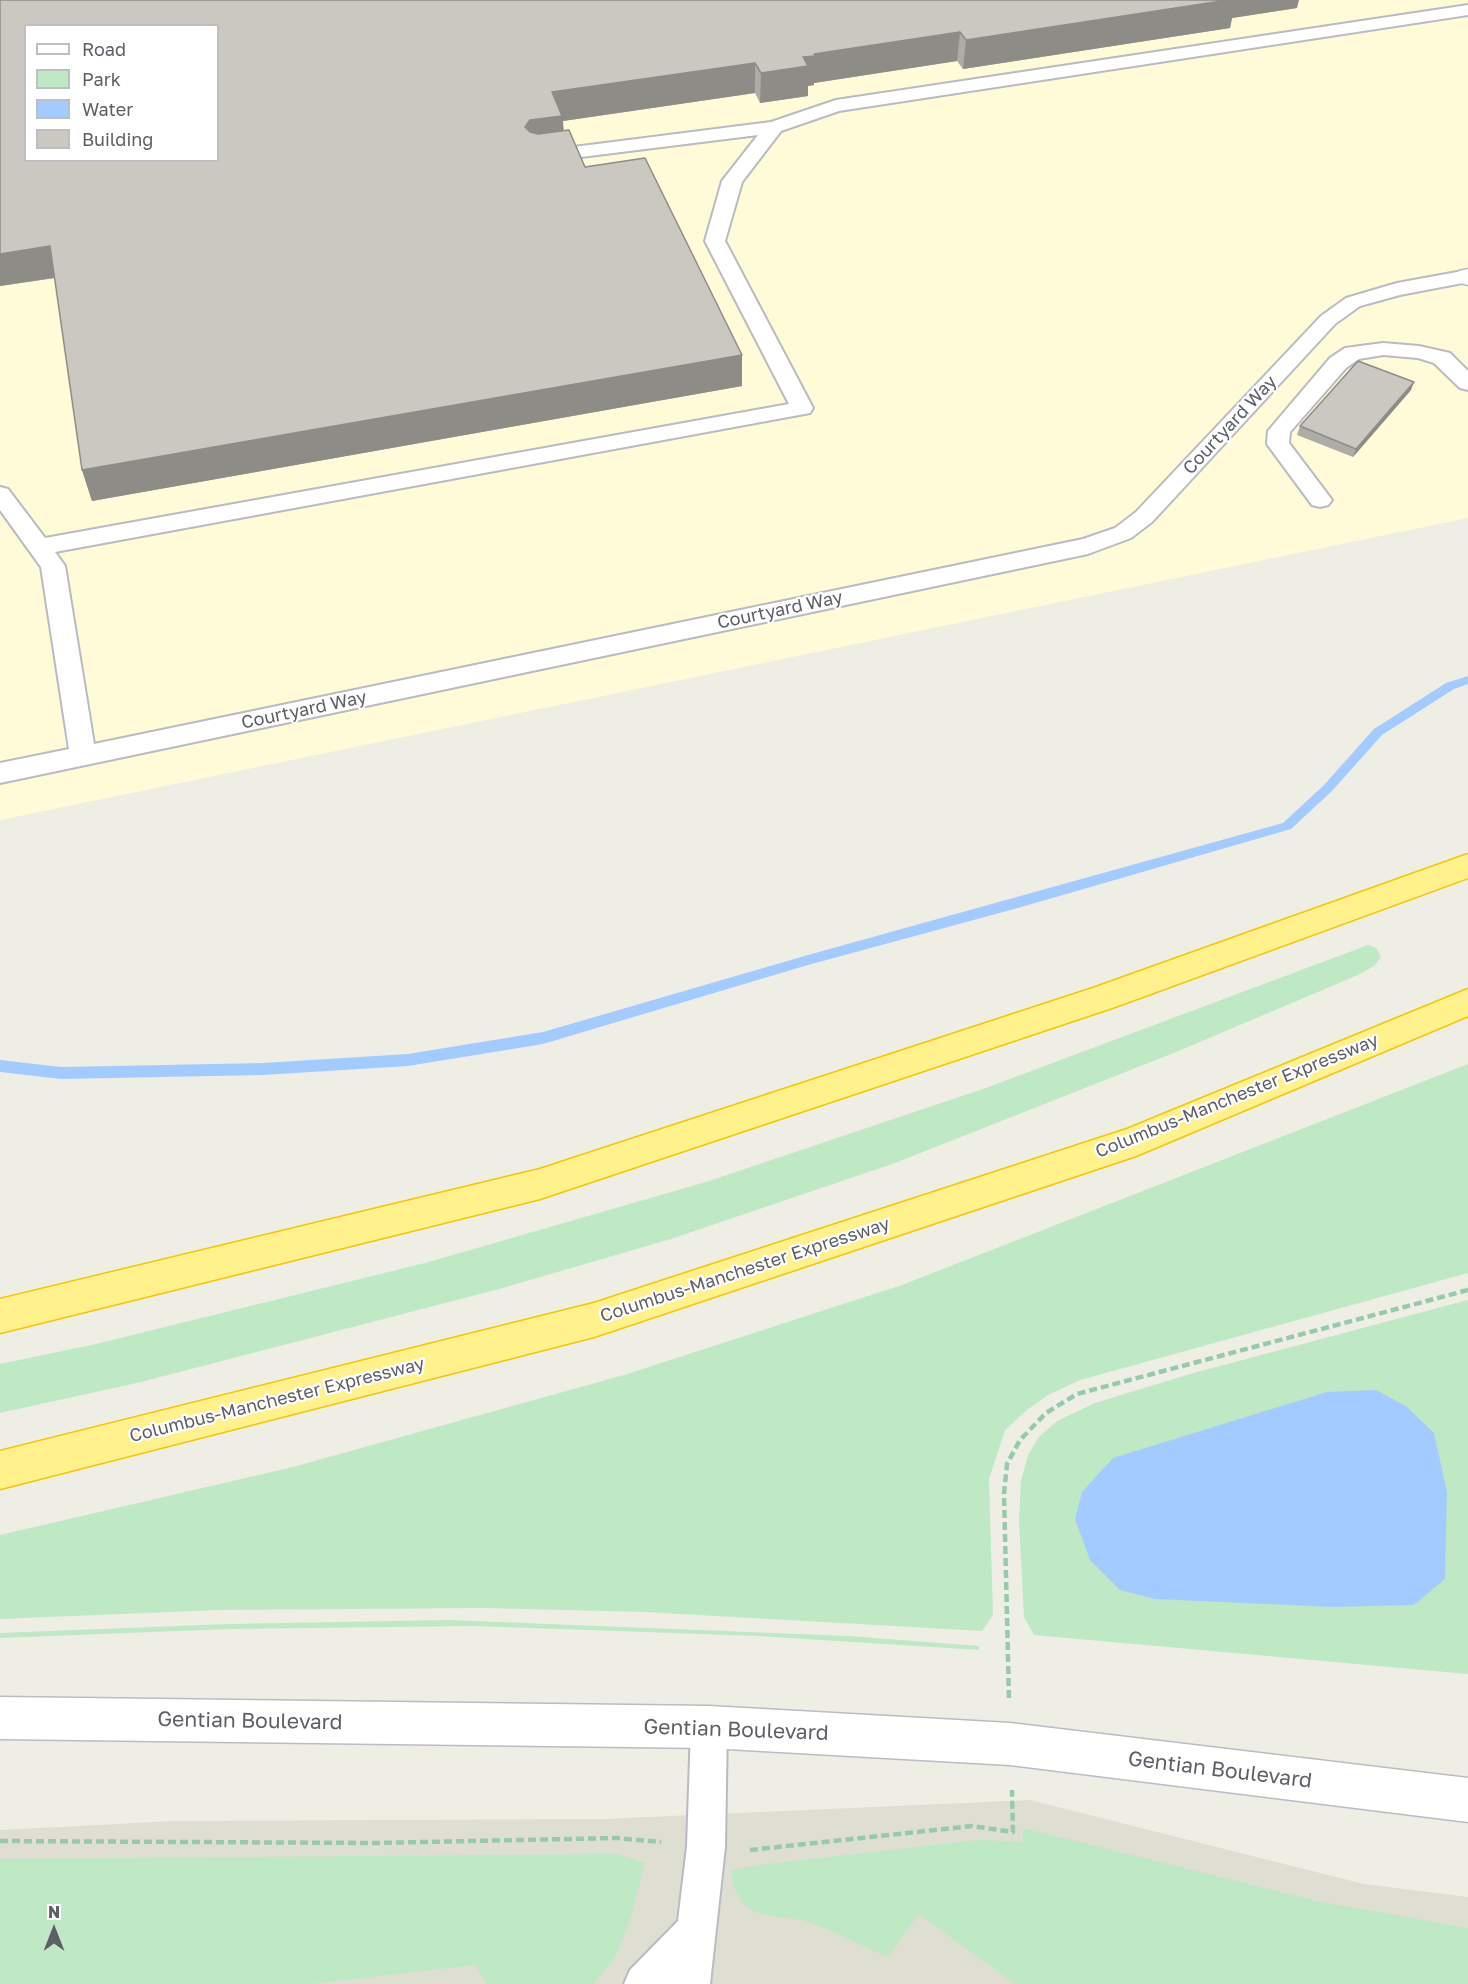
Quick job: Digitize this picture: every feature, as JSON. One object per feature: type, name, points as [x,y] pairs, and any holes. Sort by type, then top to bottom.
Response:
[{"type":"highway","points":[[0,1316],[540,1184],[1104,998],[1468,866]]},
{"type":"highway","name":"Columbus-Manchester Expressway","points":[[0,1470],[594,1320],[1136,1141],[1468,1002]]},
{"type":"main road","name":"Gentian Boulevard","points":[[0,1718],[709,1727],[1010,1744],[1468,1800]]},
{"type":"lane","points":[[540,156],[774,127],[836,106],[1468,10]]},
{"type":"lane","points":[[39,548],[802,408],[715,241],[732,181],[774,127]]},
{"type":"lane","name":"Courtyard Way","points":[[0,773],[1088,546],[1123,533],[1144,517],[1328,320],[1353,302],[1397,289],[1468,277]]},
{"type":"lane","points":[[1320,500],[1278,444],[1279,431],[1338,363],[1353,353],[1383,349],[1419,352],[1442,358],[1468,383]]},
{"type":"lane","points":[[0,494],[53,566],[83,756]]},
{"type":"lane","points":[[690,1984],[706,1847],[709,1727]]},
{"type":"lane","points":[[644,1984],[697,1929]]},
{"type":"path","points":[[1077,1394],[1468,1290]]},
{"type":"shaded area","points":[[0,0],[1468,0],[1468,518],[0,820]]},
{"type":"shaded area","points":[[1030,1800],[1364,1884],[1468,1897],[1468,1984],[0,1984],[0,1830],[174,1821],[603,1819]]},
{"type":"green space","points":[[1368,945],[1376,948],[1381,957],[1374,966],[1358,975],[1176,1052],[895,1163],[671,1239],[499,1289],[141,1382],[0,1413],[0,1364],[96,1344],[425,1263],[706,1182],[986,1088]]},
{"type":"green space","points":[[1468,1064],[1468,1273],[1080,1380],[1048,1395],[1027,1410],[1005,1430],[989,1479],[993,1615],[982,1631],[646,1612],[484,1608],[218,1610],[0,1619],[0,1535],[293,1467],[624,1375],[902,1285]]},
{"type":"green space","points":[[1468,1300],[1468,1674],[1034,1635],[1024,1617],[1019,1521],[1021,1481],[1028,1455],[1039,1437],[1057,1421],[1095,1403],[1190,1374]]},
{"type":"green space","points":[[449,1620],[848,1636],[979,1646],[979,1650],[758,1636],[474,1626],[230,1629],[0,1638],[0,1633],[229,1624]]},
{"type":"green space","points":[[1023,1828],[1316,1901],[1468,1928],[1468,1984],[1015,1984],[919,1914],[890,1954],[885,1956],[825,1928],[802,1920],[752,1911],[742,1902],[733,1886],[731,1870],[979,1840],[1023,1842]]},
{"type":"green space","points":[[617,1854],[645,1863],[629,1923],[614,1959],[593,1984],[486,1984],[476,1965],[309,1984],[0,1984],[0,1859]]},
{"type":"water","points":[[1376,1390],[1406,1406],[1434,1433],[1447,1492],[1445,1579],[1414,1605],[1332,1607],[1155,1599],[1120,1590],[1090,1560],[1075,1519],[1082,1492],[1113,1458],[1327,1392]]},
{"type":"building","points":[[0,0],[1228,0],[966,40],[960,32],[814,54],[815,56],[803,57],[808,66],[761,73],[755,63],[552,92],[562,116],[530,120],[525,127],[530,132],[538,134],[569,130],[585,167],[645,158],[742,355],[82,470],[50,246],[0,254]]},
{"type":"building","points":[[1358,361],[1414,382],[1356,449],[1300,426]]},
{"type":"waterway","points":[[0,1066],[61,1073],[263,1069],[408,1060],[543,1038],[808,960],[1287,826],[1328,788],[1378,732],[1450,686],[1468,680]]}]
